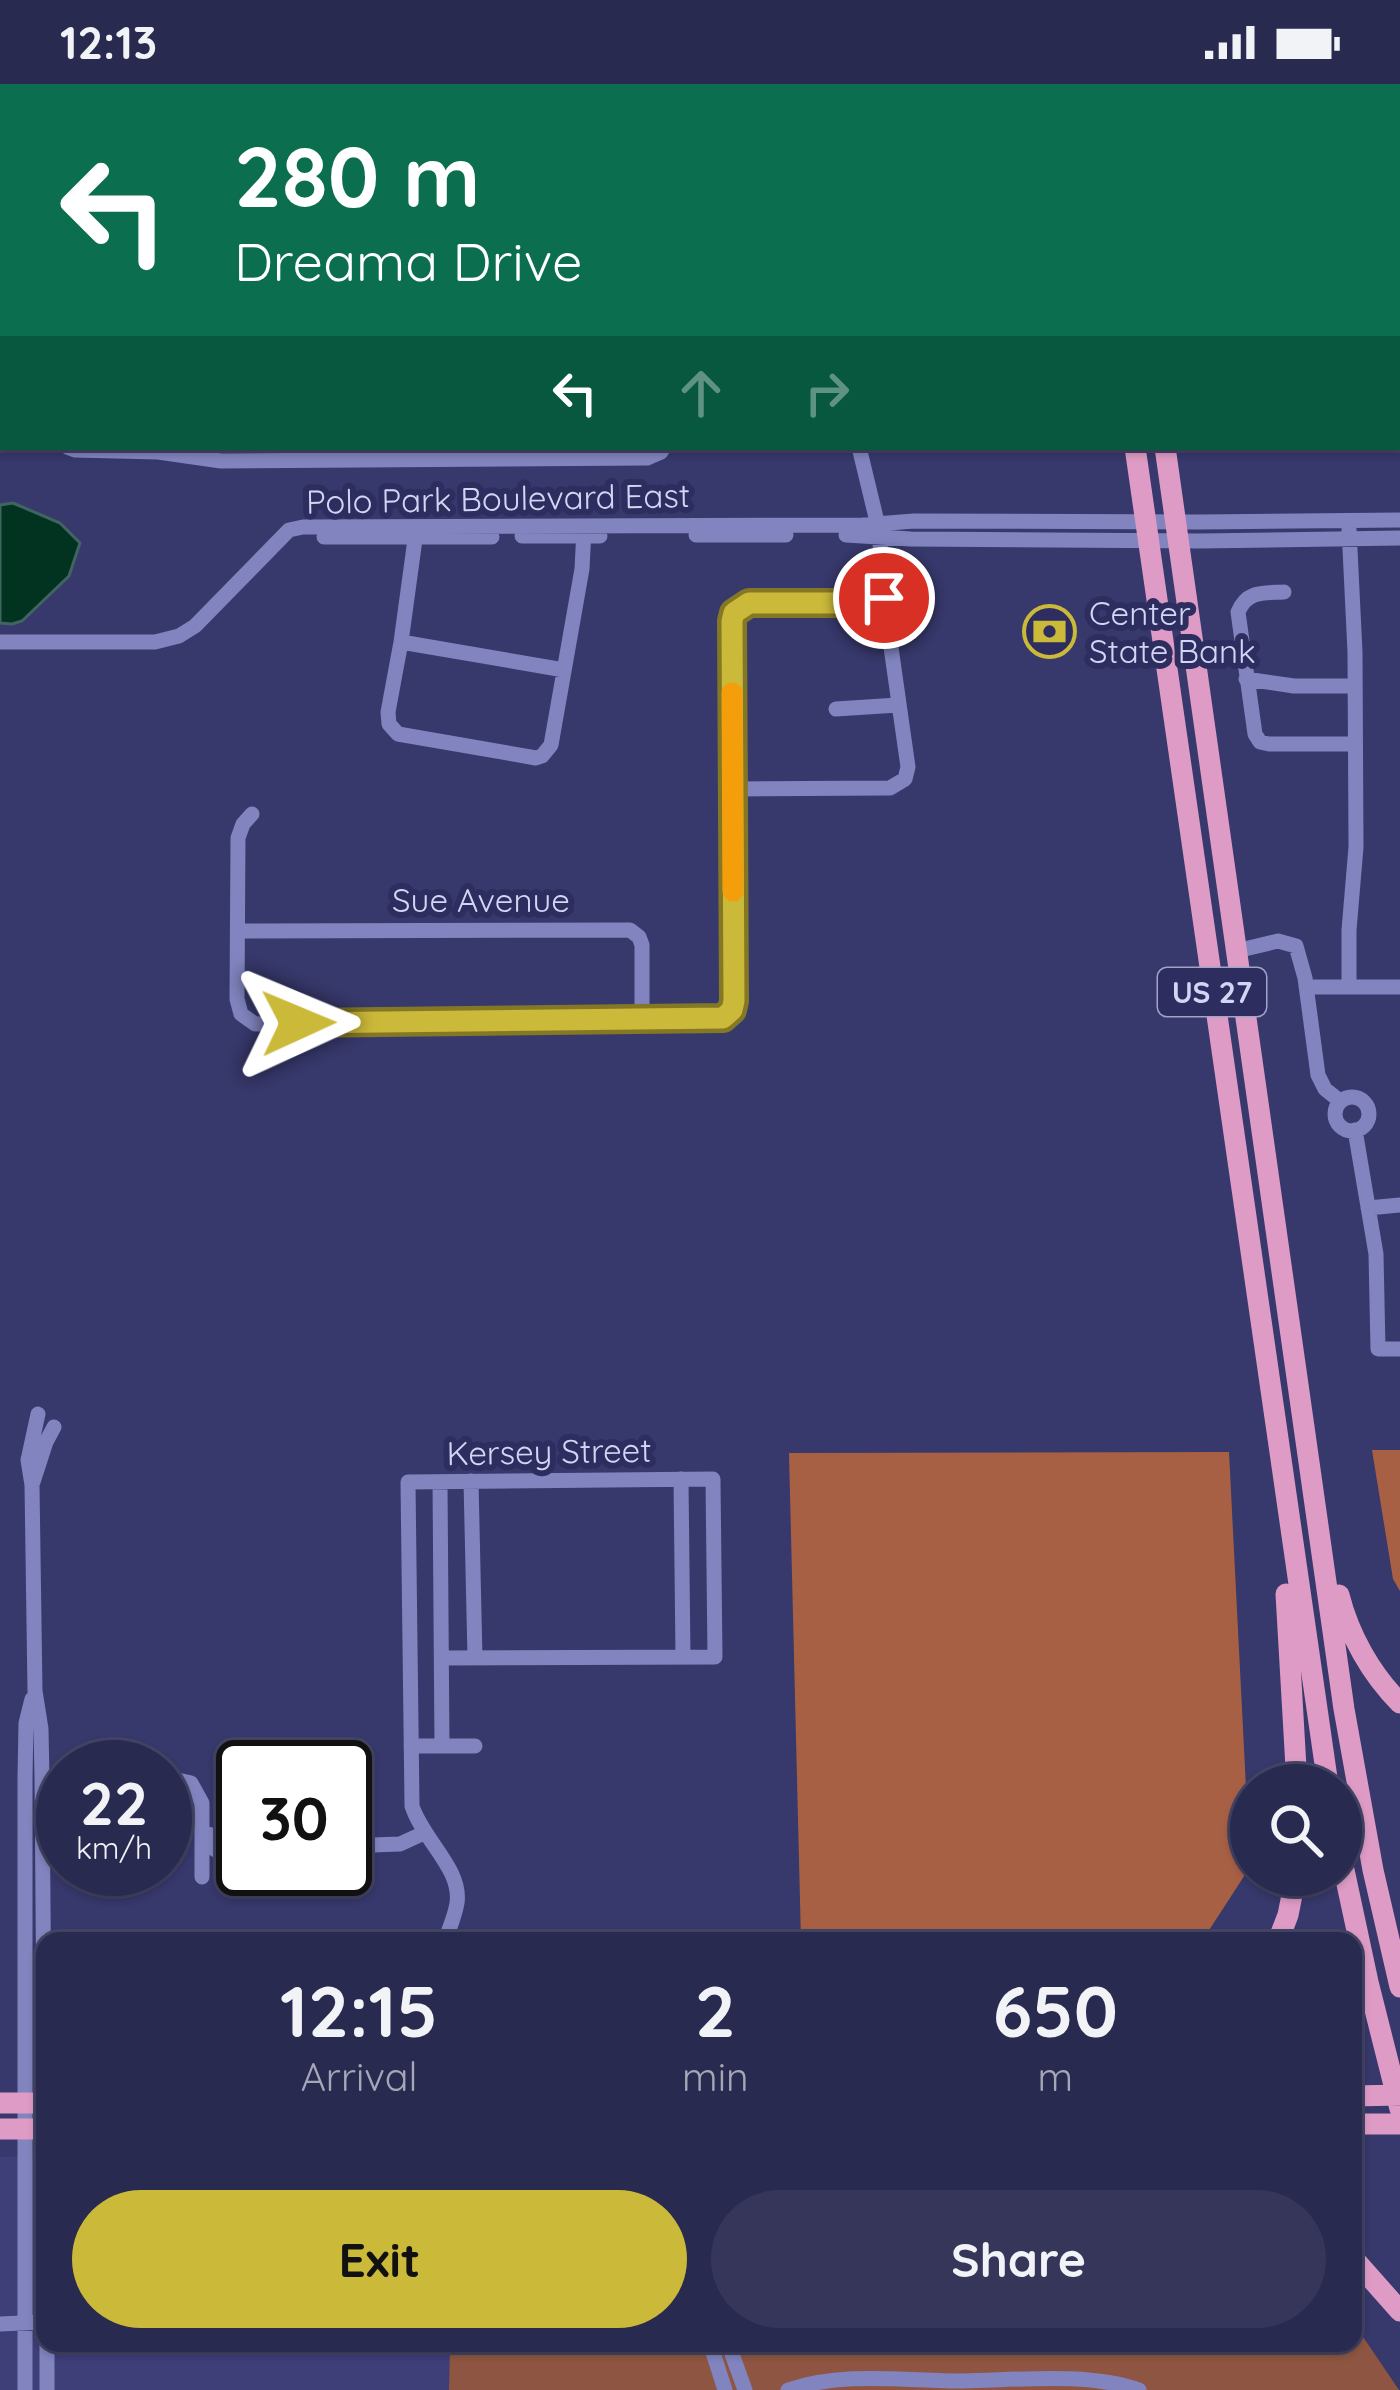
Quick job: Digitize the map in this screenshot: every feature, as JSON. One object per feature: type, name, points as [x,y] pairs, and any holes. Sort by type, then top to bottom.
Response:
[{"type":"highway","name":"US 27","points":[[1135,450],[1325,1764]]},
{"type":"highway","name":"US 27","points":[[1165,450],[1353,1762],[1400,1987]]},
{"type":"highway","points":[[1304,1424],[1342,1608],[1369,1663],[1400,1703]]},
{"type":"highway","points":[[1279,1462],[1296,1764]]},
{"type":"highway","points":[[1281,1932],[1292,1896]]},
{"type":"highway","points":[[1350,1896],[1358,1932]]},
{"type":"highway","points":[[1362,1948],[1400,2109]]},
{"type":"highway","points":[[1362,2096],[1400,2096]]},
{"type":"highway","points":[[0,2103],[36,2103]]},
{"type":"highway","points":[[1362,2124],[1400,2124]]},
{"type":"highway","points":[[0,2129],[36,2129]]},
{"type":"highway","points":[[1362,2268],[1400,2311]]},
{"type":"street","points":[[75,450],[158,452],[221,461],[438,453],[647,458],[663,450]]},
{"type":"street","points":[[733,789],[890,788],[905,779],[908,767],[878,529],[860,450]]},
{"type":"street","points":[[1349,520],[1356,847],[1349,987]]},
{"type":"street","points":[[1177,531],[1268,521],[1400,520]]},
{"type":"street","points":[[1268,521],[1269,540]]},
{"type":"street","name":"Polo Park Boulevard East","points":[[0,642],[155,642],[179,636],[195,626],[289,530],[303,527],[584,531],[863,525],[878,529],[1177,531]]},
{"type":"street","points":[[416,531],[389,724],[398,734],[529,758],[551,746],[582,569],[584,531]]},
{"type":"street","points":[[1177,531],[1269,540],[1400,538]]},
{"type":"street","points":[[1284,592],[1252,594],[1240,608],[1238,623],[1255,734],[1260,742],[1269,744],[1355,744]]},
{"type":"street","points":[[252,814],[238,838],[238,1008],[255,1024],[723,1018],[734,1001],[734,613],[749,603],[848,603],[884,598]]},
{"type":"street","points":[[401,642],[564,670]]},
{"type":"street","points":[[1246,679],[1294,686],[1355,686]]},
{"type":"street","points":[[836,709],[898,705]]},
{"type":"street","name":"Sue Avenue","points":[[238,931],[630,930],[642,945],[643,1020]]},
{"type":"street","points":[[1236,951],[1286,941],[1296,946],[1318,1075],[1325,1089],[1340,1101]]},
{"type":"street","points":[[1306,986],[1400,987]]},
{"type":"street","points":[[1356,1097],[1365,1103],[1368,1120],[1355,1130],[1344,1129],[1334,1111],[1340,1101],[1356,1097]]},
{"type":"street","points":[[1355,1130],[1376,1254],[1378,1349],[1400,1349]]},
{"type":"street","points":[[1368,1208],[1400,1205]]},
{"type":"street","points":[[36,2039],[34,1778],[40,1729],[34,1691],[28,1460],[38,1414]]},
{"type":"street","points":[[32,1485],[54,1427]]},
{"type":"street","points":[[442,1658],[683,1658],[681,1479]]},
{"type":"street","name":"Kersey Street","points":[[448,1932],[458,1888],[412,1806],[408,1482],[713,1479],[715,1658],[683,1658]]},
{"type":"street","points":[[440,1481],[442,1746]]},
{"type":"street","points":[[471,1481],[475,1658]]},
{"type":"street","points":[[411,1746],[475,1746]]},
{"type":"street","points":[[192,1786],[202,1803],[202,1877]]},
{"type":"street","points":[[203,1832],[216,1837]]},
{"type":"street","points":[[203,1832],[216,1852]]},
{"type":"street","points":[[372,1845],[400,1844],[424,1833]]},
{"type":"street","points":[[25,2390],[24,2264],[36,2148]]},
{"type":"street","points":[[24,2264],[36,2264]]},
{"type":"street","points":[[0,2324],[36,2322]]},
{"type":"street","points":[[47,2352],[47,2390]]},
{"type":"street","points":[[713,2352],[725,2390]]},
{"type":"street","points":[[731,2352],[746,2390]]},
{"type":"street","points":[[788,2390],[850,2378],[952,2385],[1089,2380],[1139,2390]]},
{"type":"shaded area","points":[[13,503],[60,523],[80,543],[69,576],[22,621],[12,624],[0,623],[0,505]]},
{"type":"shaded area","points":[[1372,1450],[1400,1450],[1400,1591],[1393,1579]]},
{"type":"shaded area","points":[[1229,1452],[1245,1764],[1230,1764],[1231,1896],[1208,1932],[801,1932],[789,1453]]},
{"type":"shaded area","points":[[36,2156],[36,2352],[450,2352],[449,2390],[0,2390],[0,2157]]},
{"type":"shaded area","points":[[1362,2335],[1399,2390],[449,2390],[450,2352],[1362,2352]]},
{"type":"slow traffic","points":[[732,693],[733,891]]},
{"type":"place","name":"Center State Bank","points":[[1050,631]]},
{"type":"route","points":[[298,1023],[723,1018],[734,1001],[734,613],[749,603],[848,603],[884,598]]}]
